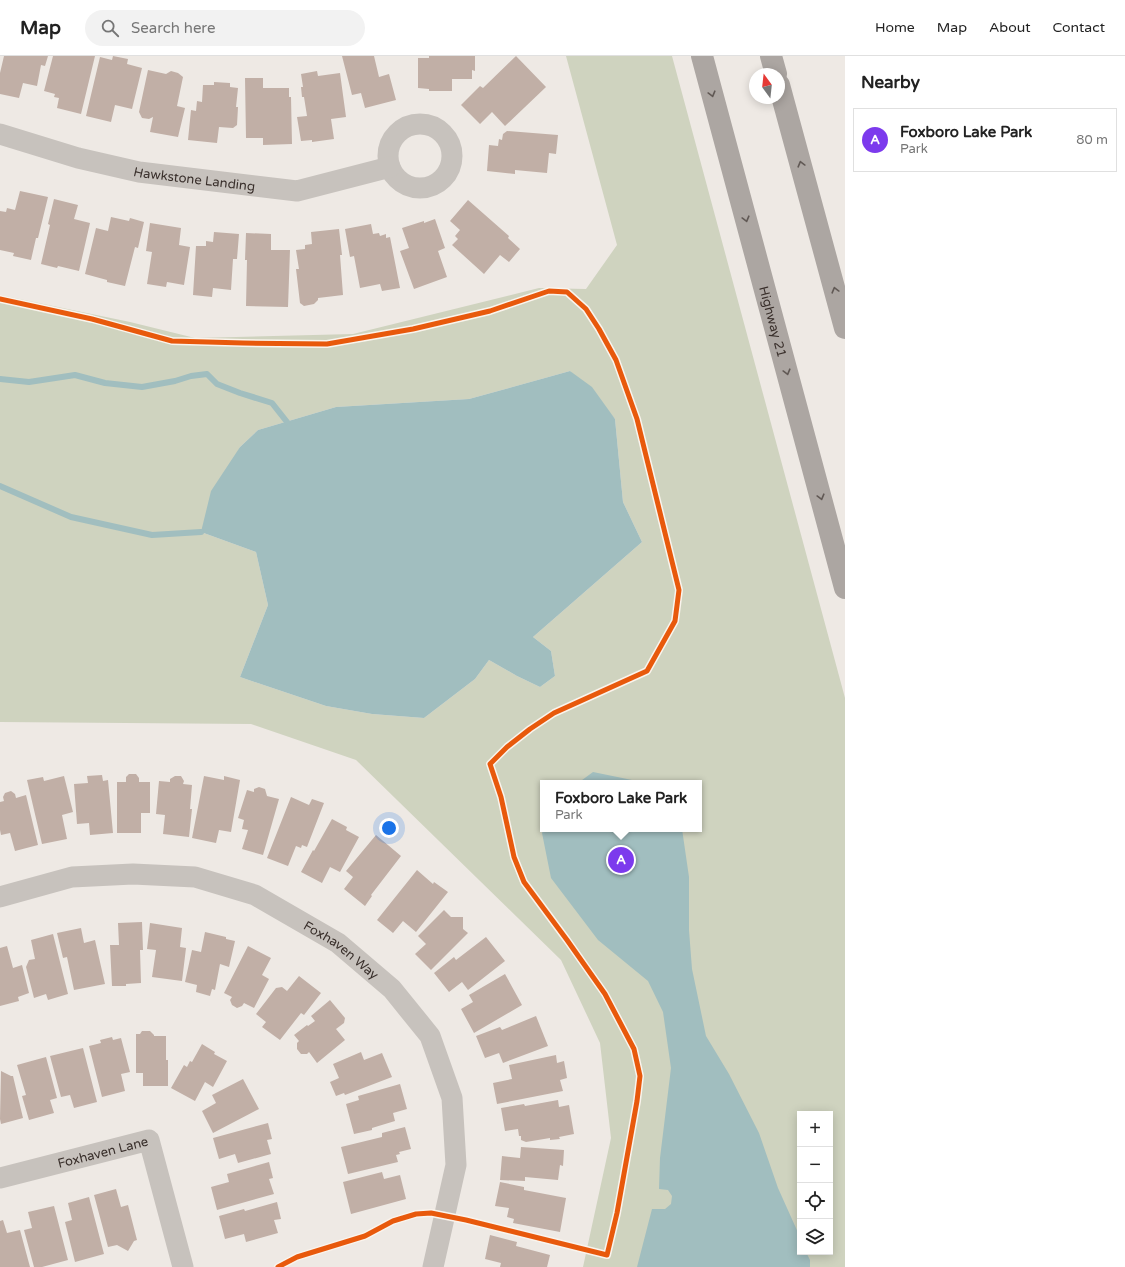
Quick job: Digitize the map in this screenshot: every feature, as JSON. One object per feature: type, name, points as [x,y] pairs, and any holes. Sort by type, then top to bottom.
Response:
[{"type":"main road","name":"Highway 21","points":[[702,56],[845,588]]},
{"type":"main road","points":[[771,56],[774,68]]},
{"type":"main road","points":[[784,104],[845,328]]},
{"type":"street","name":"Hawkstone Landing","points":[[0,134],[78,158],[138,172],[297,191],[390,167]]},
{"type":"street","name":"Foxhaven Way","points":[[0,897],[72,877],[132,874],[195,877],[255,895],[338,943],[392,989],[430,1036],[452,1098],[456,1165],[433,1267]]},
{"type":"street","name":"Foxhaven Lane","points":[[0,1178],[149,1140],[183,1267]]},
{"type":"green space","points":[[566,56],[672,56],[845,698],[845,1267],[583,1267],[611,1138],[600,1043],[561,960],[356,760],[251,724],[0,722],[0,295],[130,322],[195,338],[353,334],[539,288],[586,289],[617,245]],"holes":[[[570,371],[615,419],[623,502],[642,542],[533,637],[551,651],[555,676],[540,687],[489,660],[475,679],[424,718],[372,714],[326,706],[240,677],[268,605],[256,552],[201,532],[240,447],[258,430],[336,407],[469,399]]]},
{"type":"water","points":[[570,371],[592,387],[615,419],[623,502],[642,542],[533,637],[551,651],[555,676],[540,687],[489,660],[475,679],[424,718],[372,714],[326,706],[240,677],[268,605],[256,552],[201,532],[211,491],[240,447],[258,430],[336,407],[469,399]]},
{"type":"water","points":[[593,772],[632,780],[582,780]]},
{"type":"water","points":[[542,832],[682,832],[689,877],[689,930],[692,969],[706,1036],[729,1074],[759,1133],[778,1188],[797,1230],[797,1255],[808,1255],[810,1260],[810,1267],[637,1267],[652,1209],[665,1209],[671,1204],[672,1196],[668,1190],[659,1189],[660,1158],[671,1068],[663,1012],[648,981],[598,940],[551,878]]},
{"type":"building","points":[[4,56],[48,56],[45,66],[41,65],[37,86],[23,83],[19,98],[0,94],[0,73]]},
{"type":"building","points":[[53,56],[95,56],[81,114],[57,108],[59,98],[54,97],[55,94],[44,91]]},
{"type":"building","points":[[113,56],[128,59],[127,64],[142,68],[132,109],[115,105],[111,122],[86,116],[100,57],[112,60]]},
{"type":"building","points":[[342,56],[374,56],[379,77],[389,74],[396,100],[365,108],[361,93],[352,95]]},
{"type":"building","points":[[429,56],[475,56],[475,71],[472,70],[472,79],[452,79],[452,91],[429,91],[429,89],[418,88],[418,58],[429,58]]},
{"type":"building","points":[[516,56],[546,87],[505,126],[492,112],[480,124],[461,105],[480,86],[483,88]]},
{"type":"building","points":[[148,70],[166,74],[171,71],[178,73],[183,77],[177,106],[185,108],[178,137],[150,132],[153,117],[149,119],[142,118],[139,112]]},
{"type":"building","points":[[317,71],[318,76],[340,73],[346,117],[331,119],[334,139],[312,142],[312,140],[301,141],[297,117],[307,116],[304,97],[302,97],[301,87],[303,87],[301,74]]},
{"type":"building","points":[[245,78],[263,78],[263,88],[289,88],[289,97],[291,97],[292,144],[263,145],[263,138],[246,138]]},
{"type":"building","points":[[214,82],[230,83],[230,87],[238,88],[236,107],[238,107],[237,125],[233,128],[219,127],[217,143],[188,140],[191,110],[196,111],[197,101],[202,102],[203,85],[214,85]]},
{"type":"building","points":[[507,131],[558,135],[556,154],[549,153],[547,173],[515,170],[515,174],[487,171],[489,145],[498,146],[499,139],[502,140],[503,134]]},
{"type":"building","points":[[20,191],[48,197],[31,260],[13,256],[14,253],[0,250],[0,211],[6,212],[7,208],[15,210]]},
{"type":"building","points":[[54,199],[78,205],[74,219],[90,223],[79,271],[41,264]]},
{"type":"building","points":[[468,200],[509,236],[508,238],[520,249],[509,262],[500,255],[484,274],[452,245],[458,239],[455,236],[460,230],[450,221]]},
{"type":"building","points":[[111,217],[129,221],[130,218],[144,222],[138,248],[135,247],[125,286],[107,282],[107,280],[85,274],[96,228],[108,231]]},
{"type":"building","points":[[435,219],[445,248],[438,251],[447,277],[414,289],[400,251],[409,248],[402,228]]},
{"type":"building","points":[[150,223],[181,228],[179,245],[190,247],[184,285],[167,282],[166,287],[147,284],[152,252],[146,251]]},
{"type":"building","points":[[371,224],[373,234],[379,233],[380,236],[386,234],[386,238],[390,237],[400,288],[382,291],[380,284],[360,288],[354,256],[350,257],[345,229]]},
{"type":"building","points":[[339,229],[342,255],[340,255],[343,295],[318,298],[314,304],[304,306],[300,303],[296,269],[299,269],[296,250],[305,249],[305,245],[312,244],[311,232]]},
{"type":"building","points":[[214,232],[239,234],[237,259],[233,259],[231,290],[213,288],[212,297],[193,295],[196,246],[206,246],[206,241],[213,242]]},
{"type":"building","points":[[246,233],[271,234],[271,250],[290,250],[288,307],[246,306]]},
{"type":"building","points":[[129,774],[136,774],[139,778],[139,782],[150,782],[150,813],[141,813],[141,833],[117,833],[117,782],[126,782],[126,777]]},
{"type":"building","points":[[102,775],[103,781],[108,780],[113,833],[90,835],[89,823],[77,824],[74,784],[88,783],[87,776]]},
{"type":"building","points":[[64,776],[73,812],[62,815],[67,839],[42,844],[27,780],[43,777],[44,781]]},
{"type":"building","points":[[175,776],[181,776],[184,781],[183,784],[192,785],[190,809],[192,809],[189,837],[163,834],[165,815],[156,814],[159,781],[170,782],[170,779]]},
{"type":"building","points":[[204,776],[224,780],[224,776],[240,780],[231,832],[219,830],[216,843],[192,838]]},
{"type":"building","points":[[259,787],[265,789],[267,796],[279,799],[263,855],[242,849],[248,830],[242,829],[244,820],[238,818],[247,790],[254,792],[254,789]]},
{"type":"building","points":[[11,791],[15,794],[16,798],[26,795],[38,845],[15,851],[10,833],[1,835],[0,802],[4,801],[3,797],[5,793]]},
{"type":"building","points":[[291,797],[309,805],[312,799],[324,803],[307,847],[302,845],[301,848],[296,846],[288,866],[267,858]]},
{"type":"building","points":[[332,819],[347,827],[346,830],[359,837],[340,872],[330,867],[322,883],[301,872]]},
{"type":"building","points":[[376,835],[401,856],[371,895],[372,896],[365,906],[344,889],[353,877],[346,871]]},
{"type":"building","points":[[417,870],[433,884],[434,882],[448,892],[416,932],[403,921],[393,933],[377,920]]},
{"type":"building","points":[[444,910],[451,917],[463,917],[463,929],[468,933],[431,970],[415,954],[426,944],[418,936]]},
{"type":"building","points":[[142,922],[143,950],[140,950],[141,983],[126,984],[126,986],[112,986],[110,945],[119,945],[118,923]]},
{"type":"building","points":[[150,923],[182,928],[180,947],[186,948],[182,981],[152,977],[156,950],[147,949]]},
{"type":"building","points":[[81,928],[84,943],[95,940],[105,984],[74,990],[67,957],[63,958],[57,933]]},
{"type":"building","points":[[205,932],[226,937],[226,939],[235,941],[229,967],[220,964],[215,990],[212,989],[210,996],[196,992],[197,985],[185,982],[192,950],[201,952]]},
{"type":"building","points":[[53,934],[68,994],[48,1000],[46,994],[34,998],[26,967],[29,960],[35,959],[31,940]]},
{"type":"building","points":[[486,937],[505,961],[468,990],[462,982],[449,992],[434,973],[454,957],[456,960]]},
{"type":"building","points":[[7,946],[13,968],[22,965],[29,993],[18,997],[19,1001],[0,1006],[0,948]]},
{"type":"building","points":[[248,946],[271,958],[262,975],[269,979],[254,1008],[244,1003],[242,1006],[237,1008],[232,1005],[230,1000],[232,997],[224,993]]},
{"type":"building","points":[[505,974],[522,1005],[474,1033],[461,1009],[473,1002],[469,995]]},
{"type":"building","points":[[299,976],[321,993],[304,1015],[301,1013],[280,1040],[262,1027],[266,1022],[256,1014],[276,988],[282,987],[287,991]]},
{"type":"building","points":[[330,1000],[345,1018],[344,1023],[336,1029],[345,1040],[317,1063],[309,1052],[307,1054],[301,1054],[297,1049],[297,1043],[299,1041],[294,1035],[315,1021],[311,1016]]},
{"type":"building","points":[[536,1016],[548,1046],[503,1063],[499,1053],[485,1058],[476,1036],[500,1027],[502,1030]]},
{"type":"building","points":[[142,1031],[150,1031],[154,1036],[166,1036],[168,1086],[143,1086],[143,1073],[136,1073],[136,1034],[140,1034]]},
{"type":"building","points":[[112,1037],[113,1040],[121,1038],[130,1072],[121,1074],[125,1091],[102,1097],[89,1046],[101,1043],[100,1040]]},
{"type":"building","points":[[202,1044],[215,1052],[214,1054],[227,1061],[213,1087],[205,1082],[195,1101],[171,1088],[184,1065],[187,1067],[190,1061],[192,1062]]},
{"type":"building","points":[[83,1048],[97,1102],[74,1108],[70,1095],[61,1097],[50,1056]]},
{"type":"building","points":[[361,1052],[364,1060],[382,1053],[392,1077],[345,1095],[344,1093],[336,1096],[330,1082],[339,1078],[333,1064]]},
{"type":"building","points":[[556,1055],[557,1063],[564,1061],[567,1078],[560,1080],[563,1091],[497,1104],[493,1083],[512,1079],[509,1065]]},
{"type":"building","points":[[46,1057],[57,1098],[50,1100],[54,1113],[29,1120],[22,1096],[26,1095],[17,1065]]},
{"type":"building","points":[[1,1071],[13,1076],[23,1118],[1,1124],[0,1119]]},
{"type":"building","points":[[243,1079],[259,1109],[213,1133],[202,1111],[216,1103],[212,1095]]},
{"type":"building","points":[[400,1084],[407,1109],[393,1113],[395,1121],[372,1128],[372,1130],[354,1134],[346,1104],[359,1100],[358,1096]]},
{"type":"building","points":[[558,1100],[559,1107],[569,1105],[574,1134],[559,1137],[560,1139],[550,1140],[550,1138],[526,1142],[521,1140],[518,1129],[505,1131],[501,1108],[524,1104],[525,1106]]},
{"type":"building","points":[[268,1123],[272,1139],[267,1140],[271,1154],[238,1163],[235,1154],[219,1159],[213,1138]]},
{"type":"building","points":[[405,1127],[411,1149],[399,1152],[400,1154],[396,1155],[398,1162],[348,1174],[341,1147],[382,1137],[382,1133]]},
{"type":"building","points":[[521,1147],[564,1150],[563,1166],[560,1165],[558,1180],[525,1177],[525,1181],[500,1180],[502,1156],[520,1158]]},
{"type":"building","points":[[269,1162],[273,1178],[269,1179],[274,1194],[217,1210],[211,1187],[229,1182],[227,1174]]},
{"type":"building","points":[[382,1172],[384,1179],[400,1175],[406,1199],[351,1214],[343,1182]]},
{"type":"building","points":[[500,1182],[524,1187],[524,1190],[566,1198],[560,1232],[513,1223],[514,1219],[507,1217],[509,1208],[495,1206]]},
{"type":"building","points":[[116,1189],[121,1207],[128,1205],[137,1240],[134,1241],[128,1251],[117,1245],[108,1247],[94,1195]]},
{"type":"building","points":[[89,1197],[104,1254],[75,1262],[65,1222],[72,1220],[68,1203]]},
{"type":"building","points":[[277,1202],[281,1219],[274,1220],[278,1233],[246,1242],[244,1234],[225,1239],[219,1216],[244,1209],[245,1211]]},
{"type":"building","points":[[54,1206],[68,1260],[42,1267],[34,1267],[24,1230],[32,1228],[28,1212]]},
{"type":"building","points":[[3,1220],[7,1233],[20,1230],[30,1267],[0,1267],[0,1221]]},
{"type":"building","points":[[490,1235],[517,1242],[516,1246],[550,1255],[547,1267],[500,1267],[501,1263],[485,1259]]},
{"type":"waterway","points":[[0,379],[29,382],[75,375],[105,383],[142,387],[207,374],[217,384],[272,403],[287,422]]},
{"type":"waterway","points":[[0,486],[71,517],[152,535],[201,532]]},
{"type":"cycle path","points":[[0,299],[92,319],[172,341],[327,344],[413,329],[490,311],[549,291],[567,292],[586,309],[599,329],[616,360],[637,419],[679,590],[675,621],[647,671],[554,713],[507,747],[490,764],[501,797],[514,857],[524,882],[605,994],[634,1049],[640,1076],[637,1101],[617,1213],[607,1255],[466,1220],[431,1213],[416,1214],[393,1221],[365,1236],[297,1257],[278,1267]]},
{"type":"place","name":"Foxboro Lake Park","points":[[621,860]]}]
